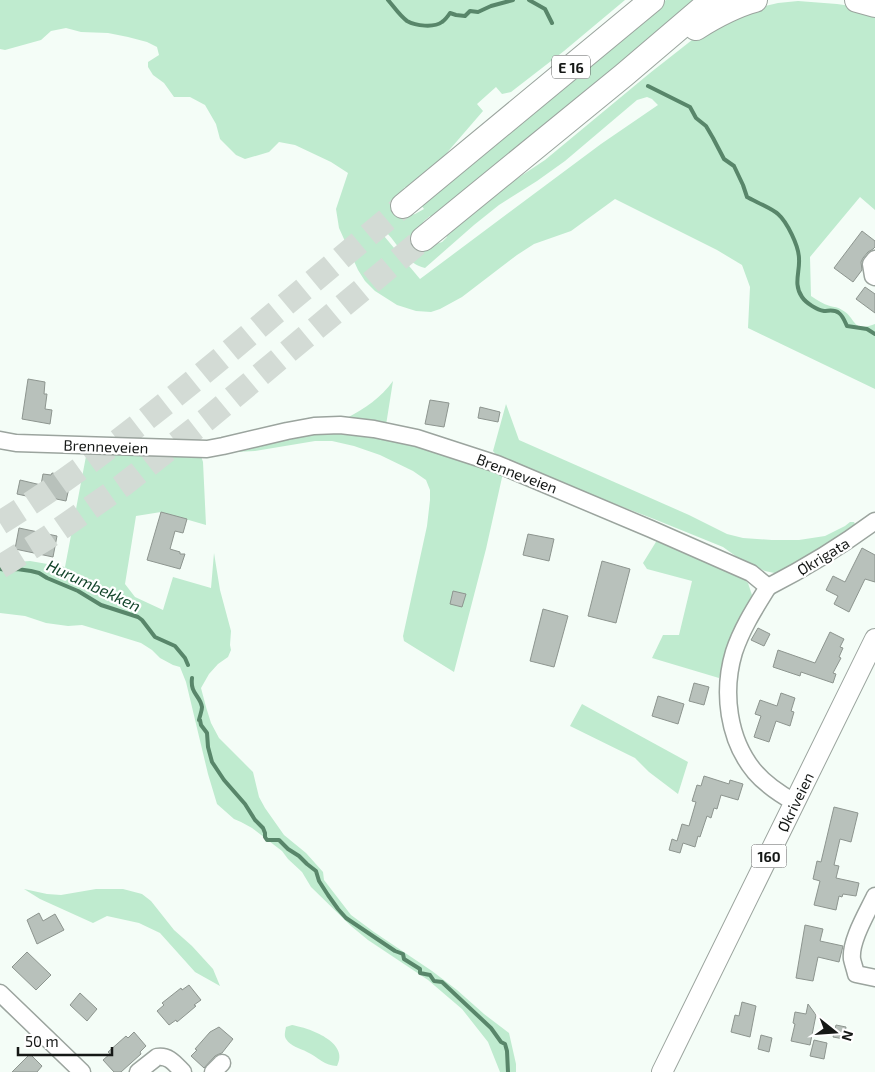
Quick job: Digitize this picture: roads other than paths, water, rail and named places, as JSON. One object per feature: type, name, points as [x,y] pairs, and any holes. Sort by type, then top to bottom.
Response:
[{"type":"highway","name":"E 16","points":[[403,206],[652,0]]},
{"type":"highway","name":"E 16","points":[[423,239],[624,75],[712,0]]},
{"type":"highway","name":"E 16","points":[[624,75],[653,62],[697,28],[719,14],[755,0]]},
{"type":"highway","points":[[857,0],[875,5]]},
{"type":"main road","name":"Økriveien","points":[[662,1072],[875,639]]},
{"type":"street","points":[[875,259],[871,264],[873,276],[875,277]]},
{"type":"street","name":"Brenneveien","points":[[0,440],[16,443],[207,449],[314,426],[340,425],[374,429],[417,438],[497,464],[651,528],[750,573],[768,587]]},
{"type":"street","name":"Økrigata","points":[[768,587],[804,569],[875,521]]},
{"type":"street","points":[[768,587],[746,622],[734,652],[730,672],[730,715],[735,737],[745,759],[755,773],[775,791],[794,802]]},
{"type":"street","points":[[875,896],[853,946],[852,959],[856,974],[875,978]]},
{"type":"street","points":[[0,993],[82,1072]]},
{"type":"street","points":[[138,1072],[160,1056],[166,1057],[183,1072]]},
{"type":"waterway","points":[[388,0],[407,21],[430,26],[439,24],[450,13],[465,16],[470,11],[478,12],[513,0]]},
{"type":"waterway","points":[[529,0],[545,9],[552,23]]},
{"type":"waterway","points":[[648,86],[690,107],[696,118],[706,126],[724,159],[734,166],[747,197],[776,212],[785,223],[795,241],[799,264],[798,287],[804,299],[818,309],[837,312],[842,316],[847,326],[867,329],[875,334]]},
{"type":"waterway","name":"Hurumbekken","points":[[0,569],[17,569],[39,573],[78,591],[101,605],[138,617],[155,637],[175,646],[188,665]]},
{"type":"waterway","points":[[192,678],[192,688],[202,707],[199,720],[207,733],[212,762],[224,780],[263,828],[267,840],[279,840],[316,871],[319,881],[346,918],[395,951],[403,954],[404,959],[420,969],[420,973],[430,975],[434,981],[442,982],[491,1028],[501,1042],[505,1044],[508,1072]]},
{"type":"tunnel","points":[[0,523],[65,480],[158,409],[403,206]]},
{"type":"tunnel","points":[[0,567],[47,538],[123,485],[206,420],[423,239]]}]
